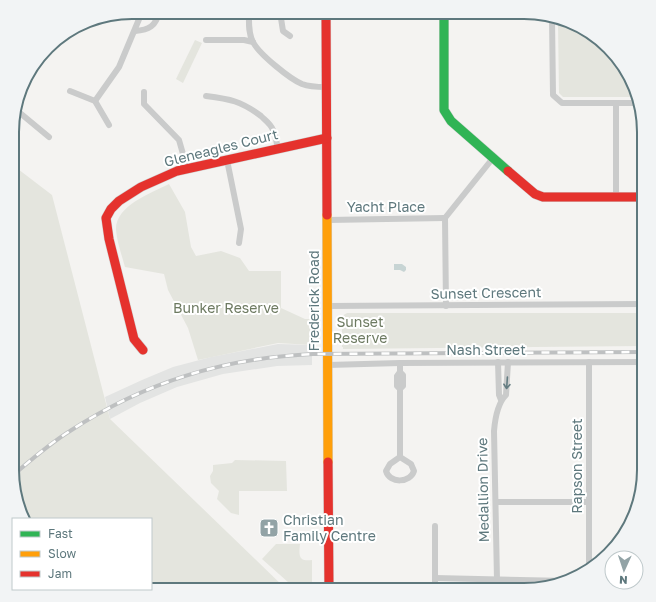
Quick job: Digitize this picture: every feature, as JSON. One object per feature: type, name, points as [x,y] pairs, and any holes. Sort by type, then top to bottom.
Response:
[{"type":"street","points":[[96,101],[119,67],[139,19]]},
{"type":"street","points":[[134,31],[146,30],[157,19]]},
{"type":"street","points":[[249,19],[253,42],[263,55],[295,80],[310,86],[326,87]]},
{"type":"street","points":[[281,19],[283,31],[290,36]]},
{"type":"street","name":"Frederick Road","points":[[326,19],[329,583]]},
{"type":"street","points":[[444,19],[444,110],[450,121],[536,194],[544,197],[637,197]]},
{"type":"street","points":[[552,23],[553,95],[562,103],[633,103]]},
{"type":"street","points":[[206,40],[244,40],[253,42]]},
{"type":"street","points":[[70,91],[96,101],[108,125]]},
{"type":"street","points":[[144,92],[144,104],[179,140],[187,168]]},
{"type":"street","points":[[206,96],[227,98],[240,102],[266,120],[273,130],[278,148]]},
{"type":"street","points":[[616,103],[616,197]]},
{"type":"street","points":[[21,113],[49,136]]},
{"type":"street","name":"Gleneagles Court","points":[[143,350],[134,339],[105,220],[110,211],[127,196],[169,173],[327,138]]},
{"type":"street","points":[[446,306],[445,218],[493,158]]},
{"type":"street","points":[[227,160],[241,229],[239,243]]},
{"type":"street","name":"Yacht Place","points":[[328,220],[445,218]]},
{"type":"street","name":"Sunset Crescent","points":[[328,306],[637,304]]},
{"type":"street","name":"Medallion Drive","points":[[498,362],[499,395],[501,400]]},
{"type":"street","name":"Medallion Drive","points":[[497,580],[494,431],[495,420],[501,400],[506,395],[508,362]]},
{"type":"street","name":"Rapson Street","points":[[589,362],[589,563]]},
{"type":"street","name":"Nash Street","points":[[328,364],[637,362]]},
{"type":"street","points":[[400,363],[400,372],[397,376],[397,386],[400,390],[400,457]]},
{"type":"street","points":[[400,457],[413,467],[414,471],[412,476],[406,480],[391,479],[386,471],[390,464],[400,457]]},
{"type":"street","points":[[496,502],[589,502]]},
{"type":"street","points":[[435,526],[435,583]]},
{"type":"street","points":[[435,578],[542,581]]},
{"type":"shaded area","points":[[394,264],[402,264],[406,267],[406,270],[404,272],[394,270]]},
{"type":"shaded area","points":[[278,344],[312,345],[312,365],[277,366],[223,374],[177,387],[140,403],[110,419],[105,397],[142,380],[173,367],[211,357]]},
{"type":"green space","points":[[558,25],[587,38],[604,52],[618,69],[631,97],[563,97],[559,93]]},
{"type":"green space","points":[[195,40],[202,43],[183,83],[176,79]]},
{"type":"green space","points":[[19,170],[52,195],[110,419],[280,583],[152,583],[152,518],[30,518],[23,499],[19,478]]},
{"type":"green space","name":"Bunker Reserve","points":[[169,184],[185,212],[191,247],[196,256],[221,251],[240,258],[249,271],[281,271],[281,308],[305,319],[312,319],[312,345],[278,343],[198,360],[188,328],[168,290],[164,274],[125,267],[118,244],[116,230],[117,222],[121,214],[135,201]]},
{"type":"green space","name":"Sunset Reserve","points":[[347,313],[637,313],[637,346],[343,349],[342,316]]},
{"type":"green space","points":[[235,460],[286,461],[287,491],[239,491],[239,515],[231,513],[217,499],[219,491],[211,483],[210,476],[213,471],[213,465],[232,463]]},
{"type":"green space","points":[[276,544],[300,544],[300,557],[304,560],[312,560],[312,583],[289,583],[262,559]]},
{"type":"railway","points":[[19,470],[62,436],[98,414],[127,399],[156,386],[186,376],[217,367],[248,361],[280,356],[313,354],[637,352]]},
{"type":"traffic: fast","points":[[444,19],[444,110],[451,121],[508,171]]},
{"type":"traffic: slow","points":[[327,215],[328,462]]},
{"type":"traffic: jam","points":[[326,19],[327,215]]},
{"type":"traffic: jam","points":[[143,350],[134,339],[109,239],[106,218],[111,209],[119,201],[141,187],[177,171],[327,138]]},
{"type":"traffic: jam","points":[[508,171],[535,194],[543,197],[637,197]]},
{"type":"traffic: jam","points":[[328,462],[329,583]]},
{"type":"place","name":"Christian Family Centre","points":[[269,528]]}]
